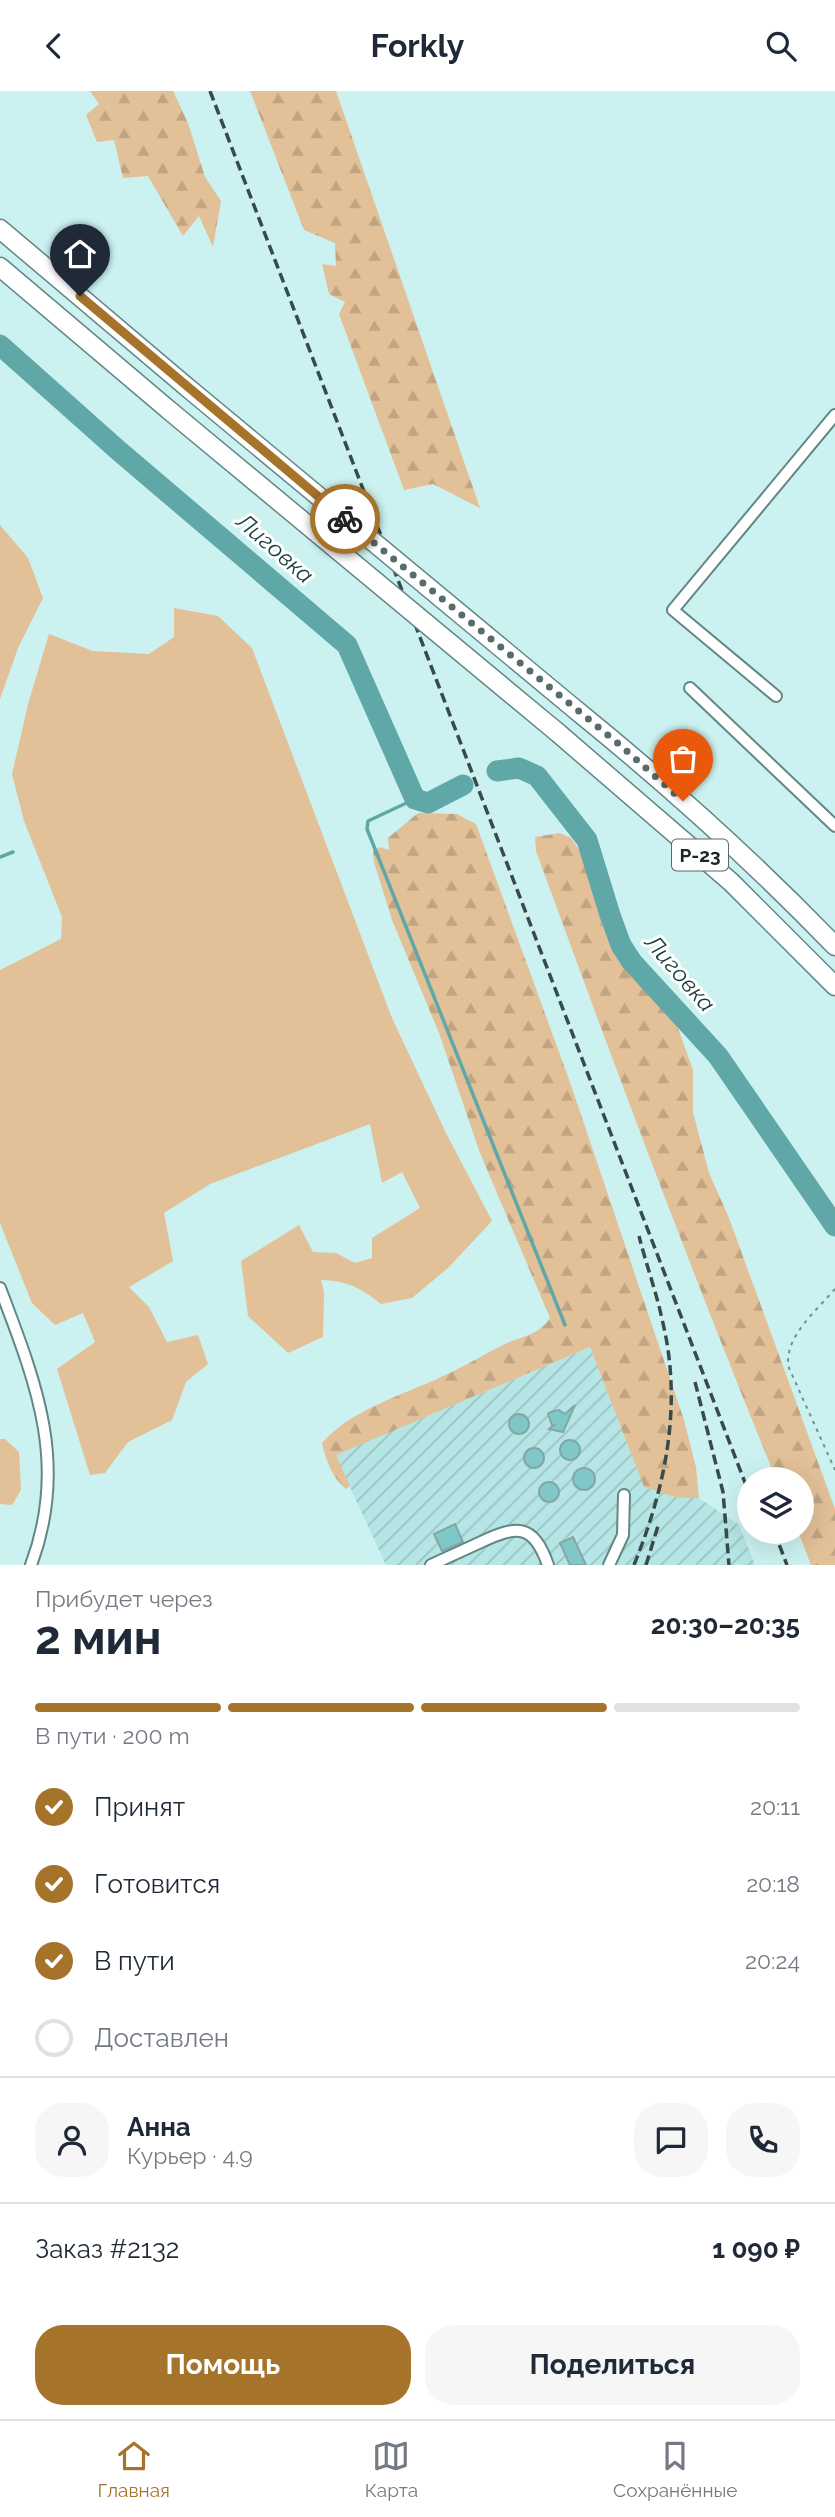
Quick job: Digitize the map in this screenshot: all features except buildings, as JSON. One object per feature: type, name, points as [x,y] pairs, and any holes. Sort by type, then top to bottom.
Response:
[{"type":"highway","name":"Р-23","points":[[0,229],[620,745],[748,860],[835,946]]},
{"type":"highway","name":"Р-23","points":[[0,267],[557,732],[731,882],[835,986]]},
{"type":"street","points":[[776,696],[673,610],[835,415]]},
{"type":"street","points":[[690,688],[835,826]]},
{"type":"street","points":[[0,1288],[24,1353],[45,1425],[49,1466],[46,1510],[31,1565]]},
{"type":"street","points":[[609,1565],[623,1535],[624,1495]]},
{"type":"street","points":[[434,1564],[509,1529],[526,1533],[538,1544],[548,1565]]},
{"type":"path","points":[[835,1289],[791,1344],[787,1357],[789,1368],[835,1470]]},
{"type":"shaded area","points":[[590,1347],[644,1487],[678,1498],[699,1498],[737,1524],[737,1544],[747,1544],[755,1565],[386,1565],[335,1455]]},
{"type":"green space","points":[[90,91],[173,91],[188,123],[205,177],[221,201],[213,247],[199,216],[183,236],[148,176],[123,178],[114,140],[97,142],[86,115],[99,104]]},
{"type":"green space","points":[[250,91],[336,91],[480,508],[433,484],[404,490],[339,314],[345,302],[329,294],[322,264],[336,266],[335,243],[304,230]]},
{"type":"green space","points":[[0,525],[28,558],[43,598],[18,648],[0,699]]},
{"type":"green space","points":[[174,608],[218,616],[252,648],[392,1018],[446,1133],[492,1221],[448,1268],[412,1298],[381,1304],[353,1286],[338,1281],[321,1280],[324,1292],[323,1337],[288,1353],[248,1316],[241,1261],[299,1225],[313,1252],[336,1253],[355,1263],[372,1258],[372,1238],[420,1208],[402,1172],[382,1183],[370,1124],[210,1184],[164,1213],[173,1261],[129,1287],[149,1307],[167,1342],[198,1335],[208,1364],[186,1382],[172,1420],[128,1442],[105,1473],[90,1475],[57,1369],[95,1342],[83,1313],[55,1325],[32,1303],[0,1223],[0,970],[61,939],[62,917],[24,821],[12,774],[28,704],[49,634],[93,651],[149,654],[174,637]]},
{"type":"green space","points":[[418,813],[457,814],[476,824],[571,1085],[684,1420],[696,1467],[699,1498],[678,1498],[644,1487],[590,1347],[336,1455],[350,1486],[346,1489],[333,1474],[328,1462],[322,1443],[348,1421],[505,1344],[536,1332],[550,1318],[480,1153],[439,1033],[392,920],[374,862],[373,851],[380,847],[389,850],[388,838]]},
{"type":"green space","points":[[560,833],[571,838],[582,854],[603,927],[620,956],[674,1017],[693,1070],[693,1112],[709,1173],[729,1218],[835,1509],[835,1565],[811,1565],[803,1544],[814,1544],[814,1467],[771,1467],[623,1088],[536,851],[535,837]]},
{"type":"green space","points":[[0,1439],[5,1439],[19,1452],[21,1490],[12,1505],[0,1504]]},
{"type":"waterway","name":"Лиговка","points":[[0,345],[119,451],[347,645],[415,799],[428,803],[463,785]]},
{"type":"waterway","name":"Лиговка","points":[[497,771],[519,768],[537,776],[587,840],[621,945],[632,962],[718,1056],[835,1226]]},
{"type":"waterway","points":[[415,799],[368,821],[367,829],[565,1325]]},
{"type":"waterway","points":[[0,857],[13,852]]},
{"type":"railway","points":[[210,91],[739,1467]]},
{"type":"railway","points":[[634,1565],[655,1505],[668,1444],[671,1413],[668,1351],[660,1309],[639,1236]]},
{"type":"railway","points":[[695,1382],[723,1492],[729,1565]]},
{"type":"railway","points":[[646,1565],[658,1526]]},
{"type":"railway","points":[[779,1544],[787,1565]]},
{"type":"way so far","points":[[345,519],[620,745],[683,801]]},
{"type":"route","points":[[80,296],[345,519]]}]
